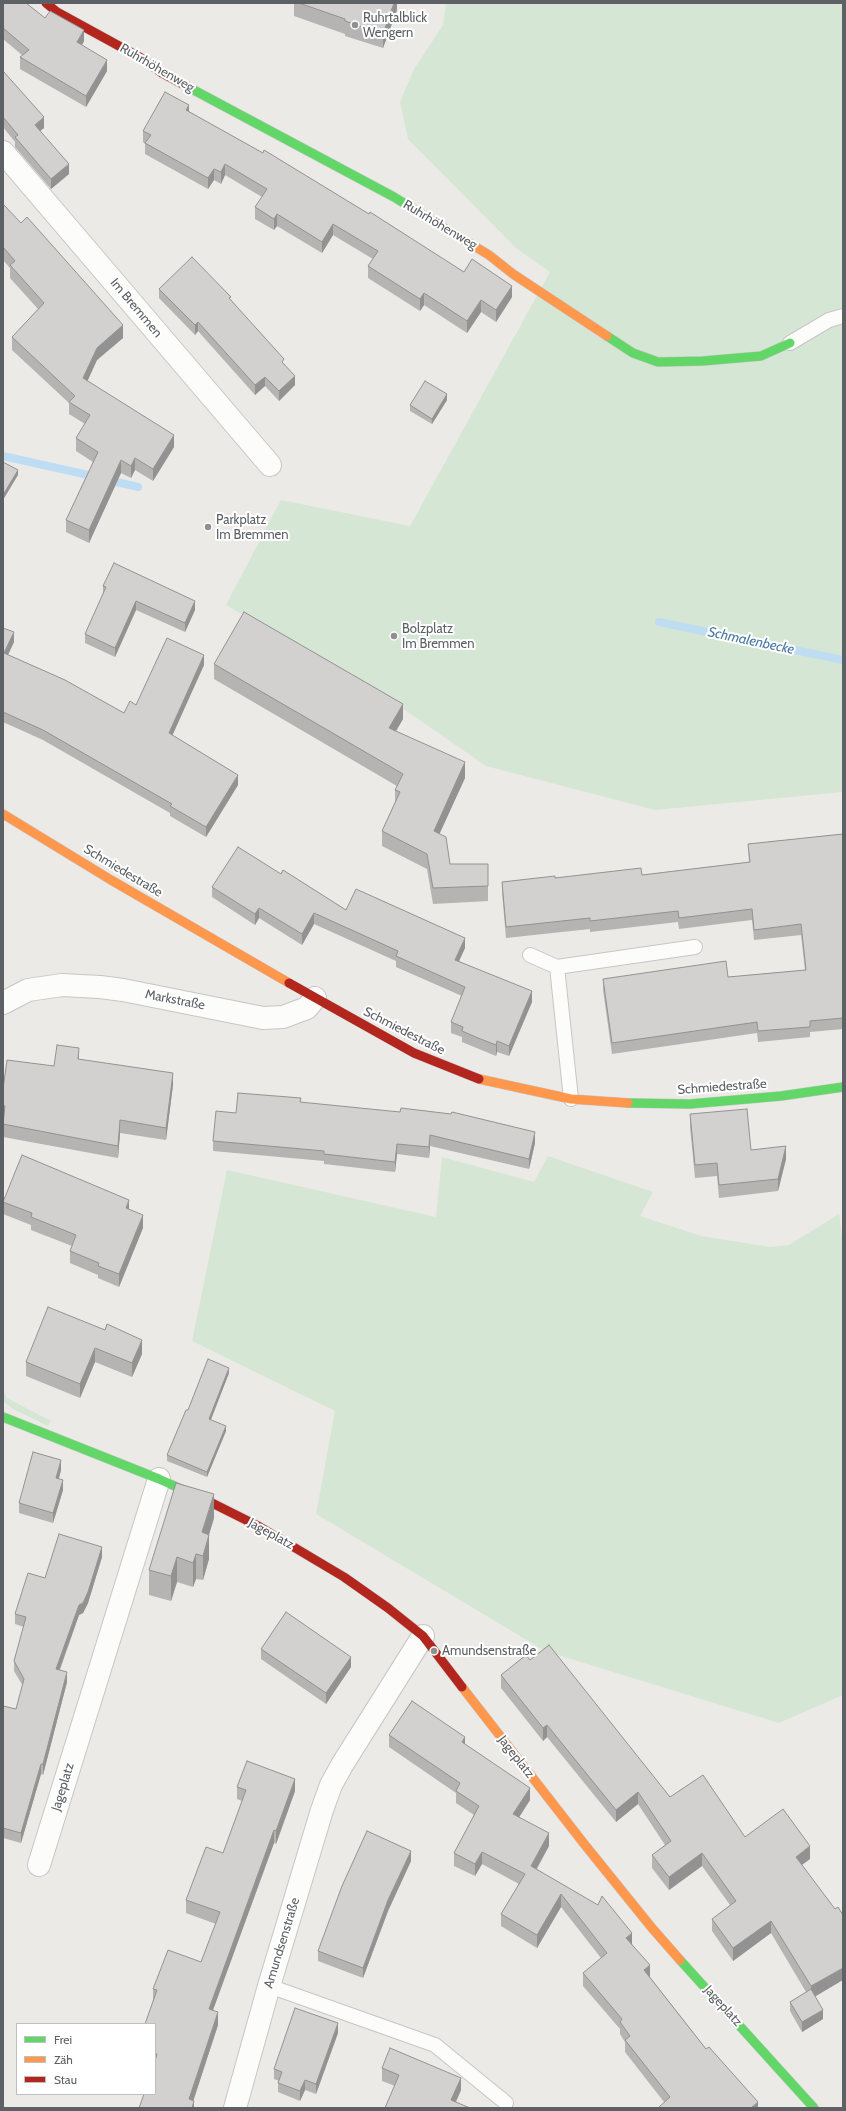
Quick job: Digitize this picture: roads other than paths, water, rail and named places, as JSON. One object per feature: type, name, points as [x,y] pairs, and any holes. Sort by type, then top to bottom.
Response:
[{"type":"street","name":"Ruhrhöhenweg","points":[[46,3],[57,12],[141,58],[162,73],[394,197],[489,255],[513,274],[633,353],[658,362],[703,361],[761,356],[790,343]]},
{"type":"street","name":"Im Bremmen","points":[[3,152],[270,465]]},
{"type":"street","name":"Schmiedestraße","points":[[3,814],[111,880],[315,998],[414,1053],[464,1074],[505,1086],[571,1099],[635,1104],[690,1104],[781,1096],[843,1086]]},
{"type":"street","name":"Markstraße","points":[[3,1003],[28,990],[62,985],[100,987],[263,1018],[283,1017],[289,1015],[307,1008],[315,998]]},
{"type":"street","name":"Jageplatz","points":[[3,1417],[159,1480],[218,1506],[305,1553],[381,1603],[423,1636],[585,1845],[652,1928],[814,2108]]},
{"type":"street","name":"Jageplatz","points":[[39,1865],[159,1480]]},
{"type":"street","name":"Amundsenstraße","points":[[235,2108],[269,1986],[322,1810],[331,1785],[423,1636]]},
{"type":"lane","name":"Ruhrhöhenweg","points":[[790,343],[829,320],[843,316]]},
{"type":"lane","points":[[530,955],[557,967],[695,947]]},
{"type":"lane","points":[[557,967],[571,1099]]},
{"type":"lane","points":[[269,1986],[435,2045],[506,2103]]},
{"type":"waterway","name":"Schmalenbecke","points":[[3,456],[97,477]]},
{"type":"waterway","name":"Schmalenbecke","points":[[108,480],[138,487]]},
{"type":"waterway","name":"Schmalenbecke","points":[[659,622],[843,660]]},
{"type":"place","name":"Ruhrtalblick Wengern","points":[[355,25]]},
{"type":"place","name":"Parkplatz Im Bremmen","points":[[208,527]]},
{"type":"place","name":"Bolzplatz Im Bremmen","points":[[394,636]]},
{"type":"place","name":"Amundsenstraße","points":[[434,1651]]}]
